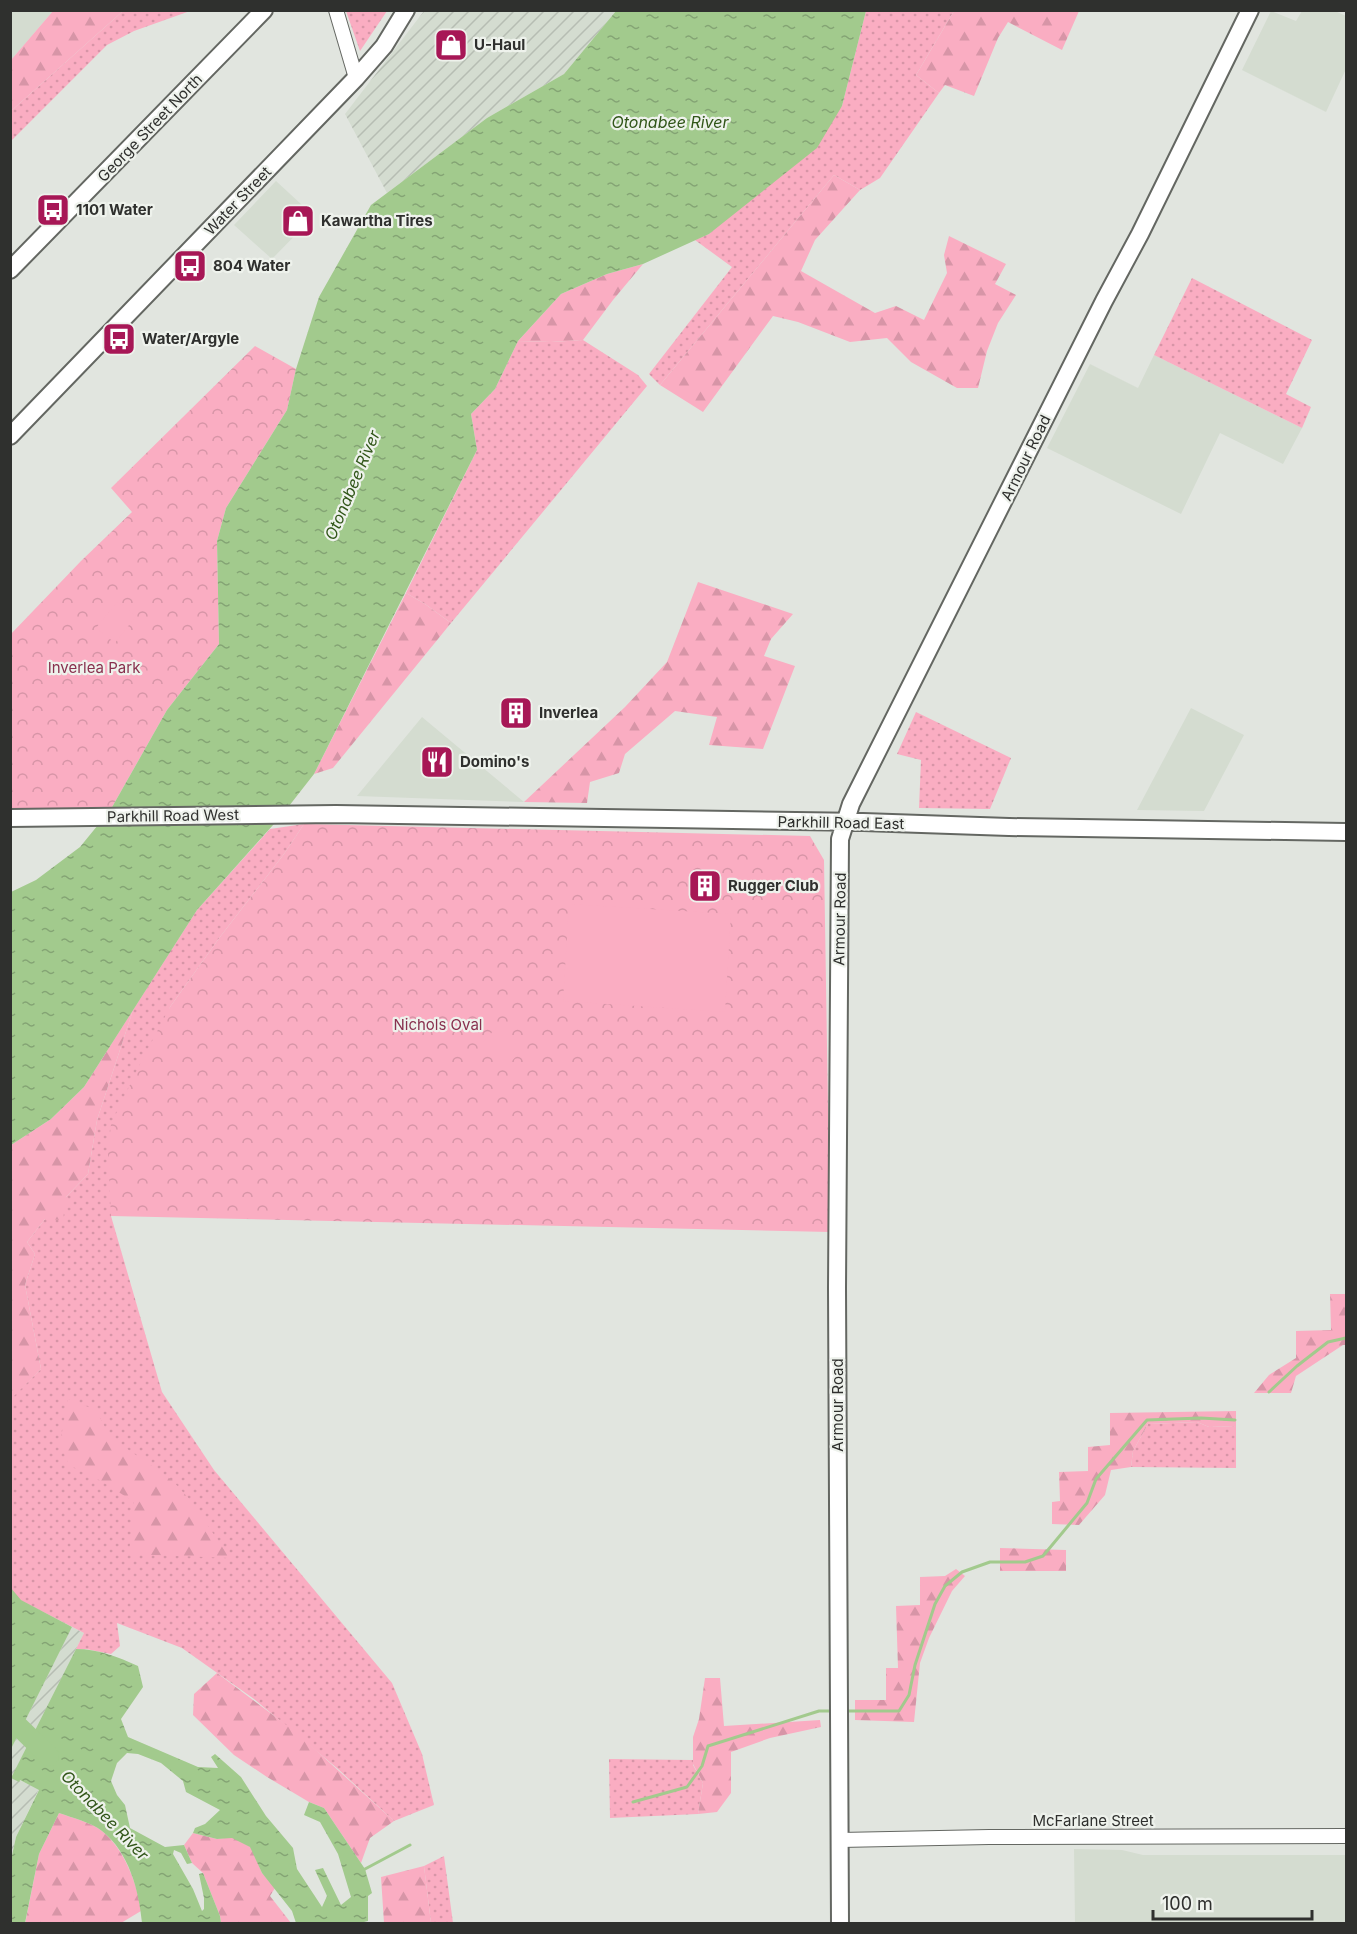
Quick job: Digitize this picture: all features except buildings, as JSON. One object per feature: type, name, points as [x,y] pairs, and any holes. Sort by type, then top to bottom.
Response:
[{"type":"main road","name":"George Street North","points":[[10,270],[264,10]]},
{"type":"main road","name":"Water Street","points":[[10,436],[356,78],[384,46],[406,10]]},
{"type":"main road","name":"Armour Road","points":[[840,1923],[837,1148],[840,839],[851,804],[1140,234],[1250,10]]},
{"type":"main road","name":"Parkhill Road East","points":[[336,814],[1347,832]]},
{"type":"main road","name":"Parkhill Road West","points":[[10,818],[336,814]]},
{"type":"street","points":[[336,10],[356,78]]},
{"type":"street","name":"McFarlane Street","points":[[840,1840],[1347,1836]]},
{"type":"shaded area","points":[[11,11],[53,11],[11,60]]},
{"type":"shaded area","points":[[424,11],[616,11],[564,74],[487,118],[387,193],[345,114]]},
{"type":"shaded area","points":[[1271,11],[1296,21],[1302,11],[1335,11],[1346,16],[1346,69],[1326,112],[1242,70]]},
{"type":"shaded area","points":[[276,181],[314,216],[272,259],[234,225]]},
{"type":"shaded area","points":[[1154,355],[1302,428],[1283,464],[1220,433],[1181,514],[1047,448],[1090,364],[1138,388]]},
{"type":"shaded area","points":[[1191,708],[1244,735],[1204,811],[1137,810]]},
{"type":"shaded area","points":[[422,717],[524,802],[357,796]]},
{"type":"shaded area","points":[[72,1627],[84,1633],[12,1777],[39,1789],[16,1837],[11,1860],[11,1749]]},
{"type":"shaded area","points":[[1074,1849],[1122,1850],[1143,1855],[1346,1855],[1346,1923],[1075,1923]]},
{"type":"green space","points":[[53,11],[123,11],[11,111],[11,60]]},
{"type":"green space","points":[[123,11],[190,11],[134,31],[107,45],[11,141],[11,111]]},
{"type":"green space","points":[[346,11],[387,11],[360,51]]},
{"type":"green space","points":[[866,11],[954,11],[916,75],[939,93],[880,178],[860,190],[834,175],[660,385],[649,374],[732,267],[695,240],[709,234],[842,106]]},
{"type":"green space","points":[[954,11],[1079,11],[1062,50],[1008,22],[998,38],[974,96],[945,85],[939,93],[916,75]]},
{"type":"green space","points":[[834,175],[860,190],[815,240],[801,271],[875,313],[896,306],[924,320],[947,273],[944,255],[949,236],[1006,264],[995,284],[1016,295],[998,323],[987,351],[978,388],[957,388],[911,362],[887,338],[850,342],[798,322],[773,316],[703,412],[660,385]]},
{"type":"green space","points":[[643,264],[583,340],[518,341],[561,294],[607,274]]},
{"type":"green space","points":[[1192,278],[1312,340],[1286,394],[1311,407],[1302,428],[1154,355]]},
{"type":"green space","points":[[583,340],[638,375],[647,386],[451,623],[406,593],[477,450],[471,414],[495,389],[518,341]]},
{"type":"green space","name":"Inverlea Park","points":[[255,346],[296,369],[287,410],[226,508],[217,541],[219,644],[167,710],[111,809],[11,808],[10,635],[132,512],[111,488]]},
{"type":"green space","points":[[698,582],[793,614],[771,639],[764,656],[795,666],[763,749],[709,745],[717,717],[675,711],[625,754],[619,773],[590,782],[587,803],[524,802],[625,707],[667,662]]},
{"type":"green space","points":[[406,593],[451,623],[333,768],[314,774]]},
{"type":"green space","points":[[117,602],[136,616],[115,643],[96,628]]},
{"type":"green space","points":[[916,712],[1011,758],[990,809],[919,808],[921,760],[897,754]]},
{"type":"green space","points":[[304,824],[170,1007],[111,1216],[162,1392],[214,1470],[392,1683],[422,1754],[434,1805],[394,1821],[338,1769],[254,1699],[182,1648],[117,1623],[120,1646],[111,1654],[76,1649],[84,1633],[20,1600],[10,1588],[10,1399],[41,1369],[25,1285],[35,1254],[27,1242],[45,1219],[88,1174],[97,1120],[133,1010],[197,910],[270,829]]},
{"type":"green space","name":"Nichols Oval","points":[[304,824],[810,836],[824,860],[830,1232],[111,1216],[108,1153],[111,1124],[141,1062],[170,1007]]},
{"type":"green space","points":[[569,904],[731,914],[725,1012],[563,1001]]},
{"type":"green space","points":[[133,1010],[97,1120],[88,1174],[66,1197],[63,1220],[45,1219],[27,1242],[35,1254],[25,1285],[41,1369],[11,1399],[11,1145],[51,1119],[84,1087]]},
{"type":"green space","points":[[498,1026],[522,1050],[507,1066],[483,1042]]},
{"type":"green space","points":[[1330,1294],[1346,1294],[1346,1345],[1296,1376],[1291,1393],[1254,1393],[1269,1375],[1296,1358],[1296,1331],[1331,1330]]},
{"type":"green space","points":[[68,1399],[96,1410],[110,1437],[172,1480],[191,1501],[230,1558],[129,1554],[134,1502],[103,1482],[69,1465],[60,1443]]},
{"type":"green space","points":[[1236,1411],[1236,1426],[1209,1427],[1197,1422],[1148,1424],[1133,1451],[1131,1467],[1111,1470],[1105,1495],[1079,1525],[1052,1524],[1052,1502],[1060,1501],[1059,1472],[1088,1471],[1088,1447],[1110,1445],[1110,1413]]},
{"type":"green space","points":[[1197,1422],[1209,1427],[1236,1426],[1236,1468],[1131,1467],[1133,1451],[1148,1424]]},
{"type":"green space","points":[[1000,1548],[1066,1550],[1066,1571],[1000,1571]]},
{"type":"green space","points":[[956,1569],[965,1576],[952,1591],[929,1638],[920,1663],[914,1722],[855,1720],[855,1700],[886,1700],[886,1668],[898,1668],[896,1606],[920,1605],[920,1577],[945,1576]]},
{"type":"green space","points":[[217,1673],[297,1733],[394,1821],[370,1838],[361,1863],[324,1808],[309,1802],[234,1755],[193,1715],[194,1694]]},
{"type":"green space","points":[[705,1678],[720,1678],[724,1726],[820,1720],[821,1727],[770,1738],[731,1752],[731,1793],[717,1812],[698,1814],[703,1783],[693,1764],[693,1737],[699,1719]]},
{"type":"green space","points":[[609,1759],[693,1760],[693,1765],[703,1783],[698,1814],[610,1818]]},
{"type":"green space","points":[[59,1813],[92,1825],[110,1839],[129,1868],[141,1911],[121,1923],[25,1924],[39,1854]]},
{"type":"green space","points":[[193,1833],[217,1839],[232,1837],[251,1847],[262,1873],[275,1888],[270,1896],[291,1923],[221,1923],[203,1873],[192,1863],[184,1845]]},
{"type":"green space","points":[[444,1856],[453,1923],[431,1923],[424,1866]]},
{"type":"green space","points":[[424,1866],[431,1923],[384,1923],[381,1877]]},
{"type":"water","name":"Otonabee River","points":[[616,11],[866,11],[842,106],[817,148],[709,234],[643,264],[607,274],[561,294],[518,341],[495,389],[471,414],[477,450],[314,774],[282,815],[197,910],[84,1087],[51,1119],[11,1145],[11,892],[36,880],[80,847],[111,809],[167,710],[219,644],[217,541],[226,508],[287,410],[296,369],[319,297],[371,205],[487,118],[564,74]]},
{"type":"water","points":[[11,1588],[21,1600],[72,1627],[11,1749]]},
{"type":"water","name":"Otonabee River","points":[[76,1649],[100,1652],[138,1666],[143,1687],[121,1719],[128,1737],[198,1767],[218,1768],[211,1757],[215,1754],[241,1777],[266,1816],[293,1848],[297,1869],[322,1907],[327,1896],[315,1870],[323,1868],[341,1905],[351,1897],[338,1854],[320,1822],[304,1815],[309,1802],[324,1808],[365,1869],[372,1893],[368,1896],[368,1921],[356,1924],[296,1923],[292,1911],[262,1873],[250,1847],[232,1838],[217,1839],[193,1833],[195,1828],[205,1824],[220,1810],[186,1792],[183,1781],[161,1763],[138,1754],[127,1753],[117,1763],[111,1781],[117,1795],[125,1805],[130,1828],[165,1847],[184,1845],[192,1863],[187,1864],[181,1853],[174,1850],[173,1854],[193,1889],[202,1911],[204,1898],[199,1874],[203,1873],[221,1923],[142,1923],[135,1885],[119,1850],[102,1831],[81,1820],[59,1813],[39,1854],[25,1923],[11,1923],[11,1860],[16,1837],[39,1790],[11,1778]]},
{"type":"waterway","points":[[1269,1392],[1328,1342],[1346,1338]]},
{"type":"waterway","points":[[844,1711],[899,1711],[909,1695],[915,1665],[935,1604],[945,1586],[962,1572],[990,1562],[1025,1562],[1043,1556],[1087,1503],[1096,1479],[1147,1420],[1201,1418],[1235,1420]]},
{"type":"waterway","points":[[633,1802],[687,1787],[702,1766],[708,1746],[819,1711],[834,1711]]},
{"type":"waterway","name":"Otonabee River","points":[[10,1718],[49,1756]]},
{"type":"waterway","points":[[365,1869],[410,1845]]},
{"type":"place","name":"U-Haul","points":[[451,45]]},
{"type":"place","name":"1101 Water","points":[[53,210]]},
{"type":"place","name":"Kawartha Tires","points":[[298,221]]},
{"type":"place","name":"804 Water","points":[[190,266]]},
{"type":"place","name":"Water/Argyle","points":[[119,339]]},
{"type":"place","name":"Inverlea","points":[[516,713]]},
{"type":"place","name":"Domino's","points":[[437,762]]},
{"type":"place","name":"Rugger Club","points":[[705,886]]}]
